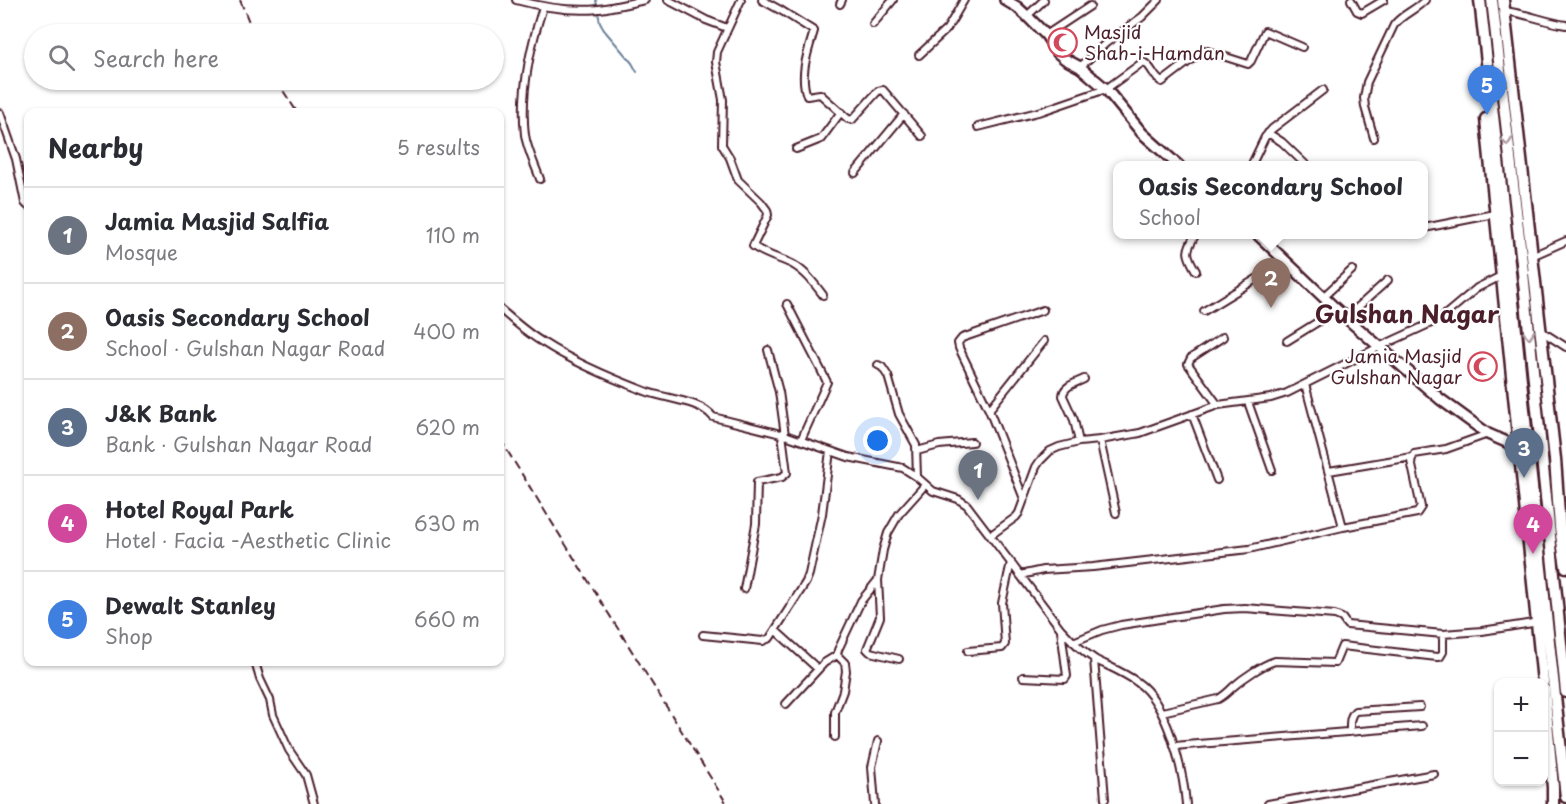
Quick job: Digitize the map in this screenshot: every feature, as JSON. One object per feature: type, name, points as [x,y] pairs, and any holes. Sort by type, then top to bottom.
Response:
[{"type":"highway","points":[[1472,0],[1496,214],[1506,274],[1536,520],[1543,678]]},
{"type":"highway","points":[[1480,0],[1506,274],[1518,447],[1531,559],[1542,621],[1566,797]]},
{"type":"highway","points":[[1492,0],[1500,6],[1541,331],[1560,528],[1566,563]]},
{"type":"highway","points":[[1500,6],[1522,263],[1566,692]]},
{"type":"highway","points":[[1546,501],[1560,528]]},
{"type":"highway","points":[[1531,559],[1536,520]]},
{"type":"highway","points":[[1548,732],[1553,804]]},
{"type":"street","points":[[516,0],[543,7],[595,10],[615,3],[645,0]]},
{"type":"street","points":[[668,0],[727,28]]},
{"type":"street","points":[[741,0],[717,52],[716,62],[723,100],[722,145],[730,158],[738,180],[767,210],[768,215],[753,246],[794,265],[811,279],[823,295]]},
{"type":"street","points":[[762,0],[814,31],[805,61],[804,89],[807,96],[820,94],[852,120],[881,90],[922,136]]},
{"type":"street","points":[[873,24],[893,0]]},
{"type":"street","points":[[920,55],[947,28],[964,0]]},
{"type":"street","points":[[1005,0],[1027,16],[1065,59],[1080,67],[1107,88],[1142,133],[1174,161]]},
{"type":"street","points":[[1027,16],[1044,0]]},
{"type":"street","points":[[1080,67],[1106,43],[1142,17],[1159,0]]},
{"type":"street","points":[[1351,0],[1357,11],[1362,14],[1384,0]]},
{"type":"street","points":[[1374,138],[1364,103],[1367,82],[1394,25],[1401,17],[1425,0]]},
{"type":"street","points":[[1046,35],[1090,6]]},
{"type":"street","points":[[1500,6],[1566,25]]},
{"type":"street","points":[[540,179],[525,137],[523,106],[533,38],[543,7]]},
{"type":"street","points":[[978,127],[1042,111],[1107,88],[1143,62],[1147,63],[1159,81],[1164,82],[1204,50],[1248,64],[1265,32],[1302,47]]},
{"type":"street","points":[[1253,161],[1268,133],[1323,90]]},
{"type":"street","points":[[796,148],[821,139],[841,112]]},
{"type":"street","points":[[0,113],[16,159],[24,198]]},
{"type":"street","points":[[855,172],[904,114]]},
{"type":"street","points":[[1268,133],[1303,161]]},
{"type":"street","points":[[1428,227],[1496,214]]},
{"type":"street","points":[[1193,239],[1188,254],[1196,271]]},
{"type":"street","points":[[1264,239],[1284,262],[1440,399],[1488,434],[1518,447]]},
{"type":"street","points":[[1532,256],[1566,241]]},
{"type":"street","points":[[1204,310],[1284,262]]},
{"type":"street","points":[[1323,297],[1352,270]]},
{"type":"street","points":[[991,535],[1016,517],[1036,467],[1044,455],[1059,447],[1148,431],[1218,405],[1279,396],[1440,319],[1477,288],[1506,274]]},
{"type":"street","points":[[1347,317],[1388,280]]},
{"type":"street","points":[[787,303],[827,382],[801,440]]},
{"type":"street","points":[[1024,500],[989,410],[958,343],[962,338],[1043,310]]},
{"type":"street","points":[[1287,341],[1337,310]]},
{"type":"street","points":[[504,312],[544,343],[595,370],[648,393],[667,396],[708,411],[713,417],[801,440],[857,459],[903,468],[938,494],[967,505],[1061,630],[1094,659],[1140,684],[1153,696],[1162,712],[1174,746],[1185,788],[1186,804]]},
{"type":"street","points":[[1541,331],[1566,347]]},
{"type":"street","points":[[1218,405],[1188,362],[1223,337]]},
{"type":"street","points":[[989,410],[1044,341]]},
{"type":"street","points":[[744,589],[756,524],[757,482],[782,477],[787,473],[779,392],[768,350]]},
{"type":"street","points":[[878,365],[888,376],[899,414],[914,441],[917,451],[917,477]]},
{"type":"street","points":[[1078,442],[1074,420],[1063,392],[1066,388],[1084,380]]},
{"type":"street","points":[[1305,384],[1343,527]]},
{"type":"street","points":[[1248,402],[1272,470]]},
{"type":"street","points":[[1192,414],[1217,480]]},
{"type":"street","points":[[1538,421],[1550,419]]},
{"type":"street","points":[[1329,471],[1412,457],[1417,453],[1446,449],[1488,434]]},
{"type":"street","points":[[1100,440],[1116,513]]},
{"type":"street","points":[[917,451],[939,445],[972,442]]},
{"type":"street","points":[[703,635],[766,641],[770,638],[809,574],[822,514],[830,451]]},
{"type":"street","points":[[1020,575],[1043,570],[1093,567],[1249,549],[1343,527],[1417,513],[1421,503],[1412,457]]},
{"type":"street","points":[[1555,459],[1566,464]]},
{"type":"street","points":[[899,659],[868,651],[880,617],[878,580],[888,533],[899,514],[926,485]]},
{"type":"street","points":[[968,651],[1002,648],[1005,644],[1002,603],[1011,562]]},
{"type":"street","points":[[837,655],[861,601],[878,580]]},
{"type":"street","points":[[1073,642],[1121,625],[1235,608],[1335,615],[1342,618],[1347,625],[1443,634],[1482,631],[1542,621]]},
{"type":"street","points":[[775,630],[818,669]]},
{"type":"street","points":[[1023,677],[1065,679],[1067,676],[1061,630]]},
{"type":"street","points":[[1162,712],[1218,699],[1235,685],[1275,661],[1335,663],[1342,646],[1440,657],[1443,652],[1443,634]]},
{"type":"street","points":[[786,704],[826,660],[837,655]]},
{"type":"street","points":[[835,737],[835,712],[843,691],[846,671],[845,663],[837,655]]},
{"type":"street","points":[[1094,659],[1105,799]]},
{"type":"street","points":[[256,666],[270,700],[273,715],[289,750],[306,775],[314,804]]},
{"type":"street","points":[[1350,732],[1350,719],[1355,711],[1420,707]]},
{"type":"street","points":[[1174,746],[1422,726]]},
{"type":"street","points":[[875,804],[872,767],[878,741]]},
{"type":"street","points":[[1268,804],[1434,774]]},
{"type":"waterway","points":[[596,0],[600,23],[637,72]]},
{"type":"railway","points":[[240,0],[250,24]]},
{"type":"railway","points":[[283,90],[294,108]]},
{"type":"railway","points":[[504,445],[727,804]]},
{"type":"place","name":"Masjid Shah-i-Hamdan","points":[[1063,43]]},
{"type":"place","name":"Dewalt Stanley","points":[[1487,115]]},
{"type":"place","name":"Oasis Secondary School","points":[[1271,308]]},
{"type":"place","name":"Jamia Masjid Gulshan Nagar","points":[[1483,367]]},
{"type":"place","name":"J&K Bank","points":[[1524,478]]},
{"type":"place","name":"Jamia Masjid Salfia","points":[[978,500]]},
{"type":"place","name":"Hotel Royal Park","points":[[1533,554]]},
{"type":"district","name":"Gulshan Nagar","points":[[1407,315]]}]
